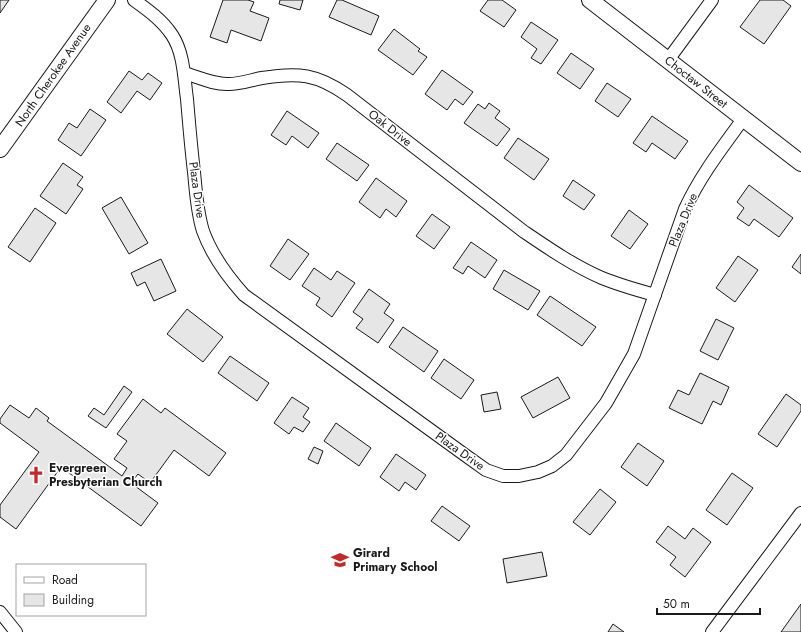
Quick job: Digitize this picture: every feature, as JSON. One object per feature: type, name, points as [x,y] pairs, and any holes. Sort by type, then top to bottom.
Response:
[{"type":"street","name":"North Cherokee Avenue","points":[[0,149],[106,0]]},
{"type":"street","points":[[134,0],[152,12],[163,22],[179,51],[184,73]]},
{"type":"street","name":"Choctaw Street","points":[[590,0],[801,163]]},
{"type":"street","points":[[668,60],[712,0]]},
{"type":"street","name":"Plaza Drive","points":[[184,73],[198,209],[204,232],[213,254],[226,275],[244,295],[486,470],[503,476],[519,476],[538,472],[552,466],[566,455],[606,403],[634,354],[685,209],[705,172],[743,119]]},
{"type":"street","name":"Oak Drive","points":[[184,73],[228,84],[285,75],[300,75],[316,78],[332,84],[347,94],[523,231],[551,250],[601,278],[655,295]]},
{"type":"street","points":[[712,632],[801,513]]},
{"type":"street","points":[[0,612],[16,632]]},
{"type":"building","points":[[0,0],[9,0],[0,13]]},
{"type":"building","points":[[223,0],[248,0],[254,2],[250,11],[269,18],[261,41],[231,30],[227,43],[210,37]]},
{"type":"building","points":[[280,0],[303,0],[300,10],[279,4]]},
{"type":"building","points":[[337,0],[342,0],[379,16],[371,35],[329,17]]},
{"type":"building","points":[[488,0],[502,0],[516,10],[504,27],[480,11]]},
{"type":"building","points":[[760,0],[783,0],[791,6],[764,44],[740,27]]},
{"type":"building","points":[[531,22],[558,40],[541,64],[531,58],[537,49],[521,37]]},
{"type":"building","points":[[394,29],[420,49],[418,51],[427,57],[413,75],[378,50]]},
{"type":"building","points":[[571,53],[594,69],[580,89],[557,73]]},
{"type":"building","points":[[442,70],[473,92],[463,105],[455,99],[447,110],[425,94]]},
{"type":"building","points":[[129,71],[142,80],[148,73],[162,83],[150,100],[137,91],[121,113],[107,102]]},
{"type":"building","points":[[607,83],[631,99],[618,117],[595,101]]},
{"type":"building","points":[[489,103],[500,111],[495,118],[510,129],[497,146],[464,123],[478,104],[485,109]]},
{"type":"building","points":[[90,109],[106,120],[81,156],[58,140],[69,123],[77,128]]},
{"type":"building","points":[[287,111],[319,133],[308,148],[292,136],[286,145],[271,135]]},
{"type":"building","points":[[652,116],[688,141],[675,159],[652,143],[646,152],[633,143]]},
{"type":"building","points":[[518,138],[549,159],[534,180],[504,158]]},
{"type":"building","points":[[337,143],[369,165],[357,181],[326,159]]},
{"type":"building","points":[[63,163],[83,177],[77,185],[83,189],[66,214],[40,196]]},
{"type":"building","points":[[376,178],[407,201],[396,217],[386,209],[380,218],[359,202]]},
{"type":"building","points":[[573,180],[595,195],[584,210],[563,196]]},
{"type":"building","points":[[749,185],[793,218],[779,237],[754,219],[749,226],[737,218],[744,208],[737,202]]},
{"type":"building","points":[[121,197],[148,243],[129,254],[102,208]]},
{"type":"building","points":[[35,208],[56,223],[30,262],[8,247]]},
{"type":"building","points":[[629,210],[648,224],[630,249],[611,236]]},
{"type":"building","points":[[432,214],[450,227],[434,249],[416,236]]},
{"type":"building","points":[[288,239],[309,254],[290,280],[270,266]]},
{"type":"building","points":[[471,242],[497,260],[485,278],[468,266],[463,274],[453,268]]},
{"type":"building","points":[[801,254],[801,274],[792,267]]},
{"type":"building","points":[[738,256],[758,270],[735,302],[716,288]]},
{"type":"building","points":[[161,259],[176,291],[154,301],[145,282],[137,286],[131,273]]},
{"type":"building","points":[[314,268],[331,280],[337,271],[355,283],[332,317],[316,305],[320,298],[302,286]]},
{"type":"building","points":[[504,270],[540,291],[528,310],[493,289]]},
{"type":"building","points":[[369,289],[390,304],[384,313],[394,320],[378,343],[356,328],[363,319],[353,312]]},
{"type":"building","points":[[550,296],[596,327],[582,346],[537,315]]},
{"type":"building","points":[[187,309],[223,337],[203,362],[167,334]]},
{"type":"building","points":[[716,319],[734,328],[718,360],[700,351]]},
{"type":"building","points":[[403,327],[438,351],[424,372],[389,347]]},
{"type":"building","points":[[230,356],[269,383],[257,401],[218,373]]},
{"type":"building","points":[[444,359],[474,380],[461,399],[431,378]]},
{"type":"building","points":[[700,373],[729,387],[721,405],[713,401],[702,424],[669,408],[678,390],[689,395]]},
{"type":"building","points":[[558,377],[570,398],[533,418],[521,397]]},
{"type":"building","points":[[124,386],[132,392],[106,428],[88,416],[94,408],[104,415]]},
{"type":"building","points":[[497,392],[501,409],[484,412],[481,395]]},
{"type":"building","points":[[786,394],[801,405],[801,411],[777,447],[758,434]]},
{"type":"building","points":[[292,397],[309,408],[303,417],[310,422],[303,432],[294,427],[289,434],[274,423]]},
{"type":"building","points":[[143,399],[161,413],[165,408],[226,453],[209,476],[174,450],[150,483],[138,474],[131,483],[158,503],[141,526],[61,467],[16,529],[0,517],[0,505],[39,452],[0,423],[0,419],[10,405],[29,418],[36,408],[49,418],[47,421],[122,476],[127,468],[114,459],[127,441],[117,434]]},
{"type":"building","points":[[336,423],[371,448],[359,466],[324,441]]},
{"type":"building","points":[[638,443],[664,461],[647,486],[621,467]]},
{"type":"building","points":[[314,447],[323,451],[318,464],[308,459]]},
{"type":"building","points":[[396,454],[426,475],[416,490],[405,482],[399,491],[380,477]]},
{"type":"building","points":[[732,473],[753,488],[727,525],[706,510]]},
{"type":"building","points":[[600,489],[616,502],[590,535],[573,522]]},
{"type":"building","points":[[442,506],[470,526],[459,541],[431,521]]},
{"type":"building","points":[[668,526],[685,539],[693,528],[711,542],[685,577],[670,565],[676,557],[656,542]]},
{"type":"building","points":[[542,552],[547,576],[507,583],[503,559]]},
{"type":"building","points":[[801,604],[801,632],[781,632]]},
{"type":"building","points":[[613,624],[624,632],[608,632]]},
{"type":"place","name":"Evergreen Presbyterian Church","points":[[36,475]]},
{"type":"place","name":"Girard Primary School","points":[[340,560]]}]
